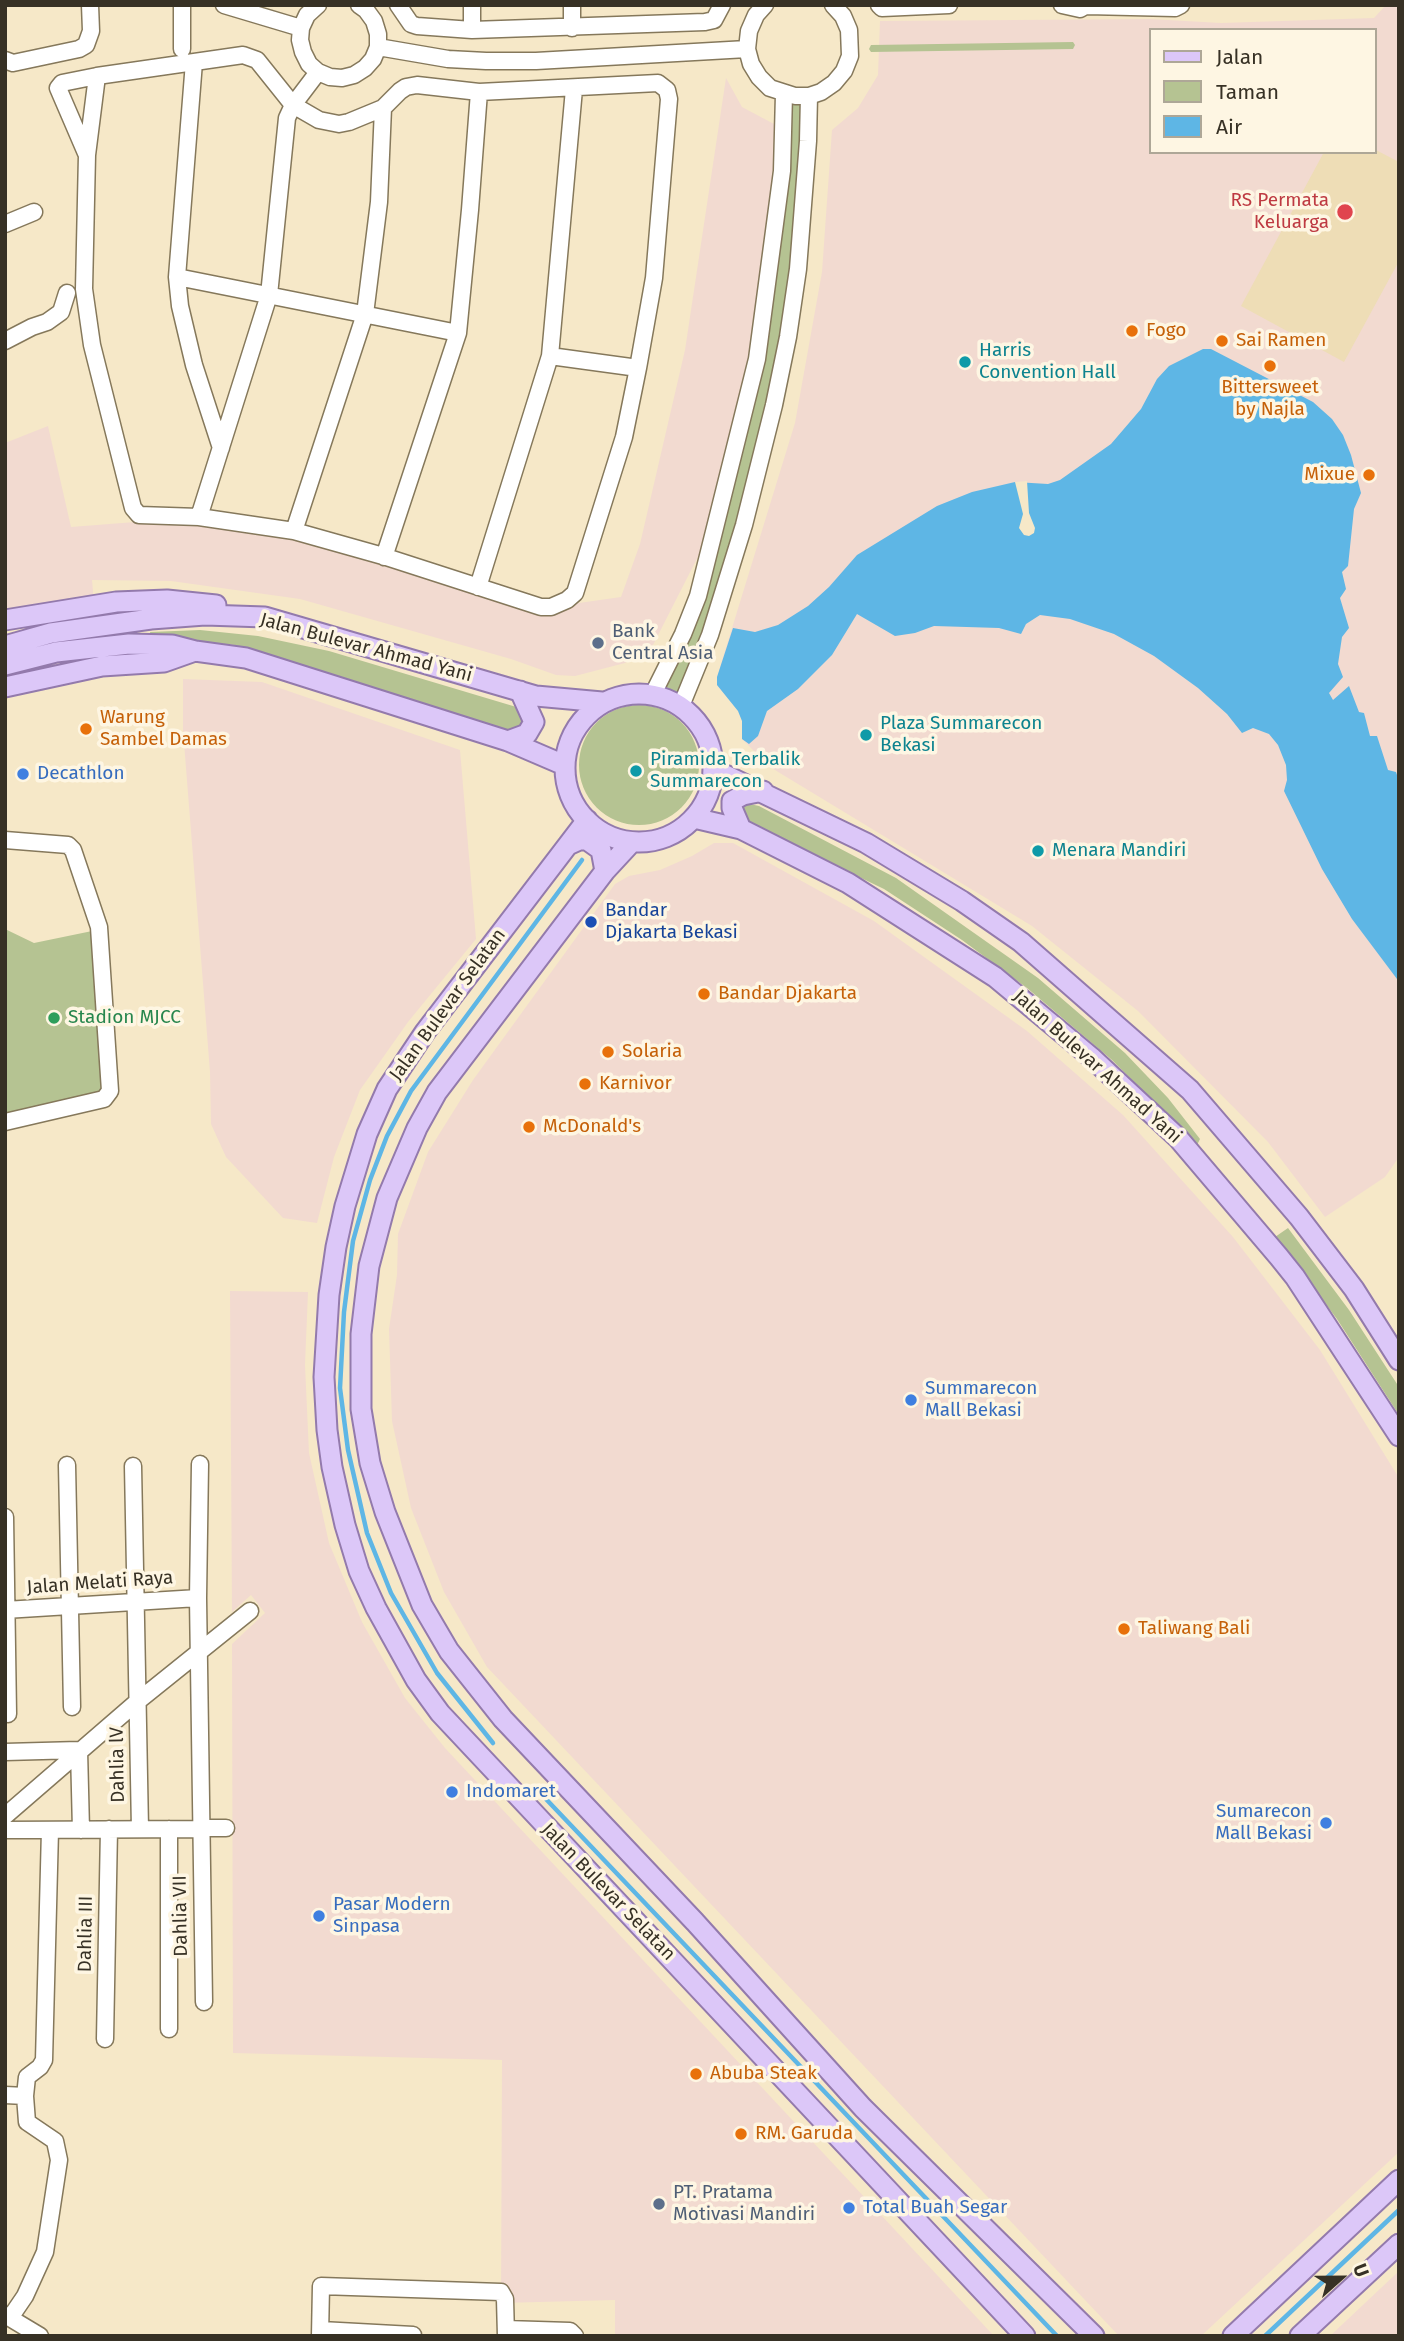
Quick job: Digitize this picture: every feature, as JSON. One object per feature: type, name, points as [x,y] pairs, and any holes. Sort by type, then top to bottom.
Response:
[{"type":"main road","points":[[5,620],[94,604],[167,600],[216,605],[265,617]]},
{"type":"main road","name":"Jalan Bulevar Ahmad Yani","points":[[5,665],[54,643],[151,619],[205,615],[265,617],[536,696],[601,702]]},
{"type":"main road","name":"Jalan Bulevar Ahmad Yani","points":[[5,646],[54,643],[172,645],[246,658],[508,741],[564,765]]},
{"type":"main road","points":[[5,687],[102,666],[164,662],[195,651]]},
{"type":"main road","points":[[508,741],[527,734],[534,722],[520,691]]},
{"type":"main road","points":[[623,694],[653,694],[681,706],[698,723],[709,744],[713,769],[708,795],[694,818],[667,838],[631,844],[598,830],[574,804],[566,785],[564,765],[567,746],[586,713],[601,702],[623,694]]},
{"type":"main road","points":[[713,769],[866,843],[999,925],[1190,1090],[1299,1217],[1354,1289],[1399,1360]]},
{"type":"main road","points":[[741,830],[732,801],[743,795],[763,791]]},
{"type":"main road","name":"Jalan Bulevar Ahmad Yani","points":[[694,818],[741,830],[848,883],[995,977],[1091,1057],[1148,1108],[1206,1168],[1295,1277],[1399,1437]]},
{"type":"main road","name":"Jalan Bulevar Selatan","points":[[587,821],[425,1032],[387,1089],[367,1134],[345,1206],[336,1247],[329,1296],[324,1377],[332,1467],[345,1525],[359,1571],[376,1608],[416,1680],[440,1713],[1025,2336]]},
{"type":"main road","points":[[568,845],[587,840],[601,850],[605,871]]},
{"type":"main road","points":[[631,844],[605,871],[437,1092],[417,1128],[387,1198],[369,1266],[361,1334],[361,1409],[370,1463],[384,1513],[422,1605],[449,1651],[503,1719],[695,1922],[863,2108],[1094,2336]]},
{"type":"main road","points":[[1233,2336],[1399,2180]]},
{"type":"main road","points":[[1300,2336],[1399,2244]]},
{"type":"street","points":[[5,60],[13,63],[79,49],[86,45],[91,31],[90,5]]},
{"type":"street","points":[[182,5],[182,49]]},
{"type":"street","points":[[224,5],[264,10],[301,28]]},
{"type":"street","points":[[318,5],[307,15],[301,28],[303,52],[309,64],[318,72],[342,78],[365,68],[378,47],[374,21],[359,5]]},
{"type":"street","points":[[398,5],[411,24],[472,30],[710,21],[717,16],[722,5]]},
{"type":"street","points":[[472,5],[472,30]]},
{"type":"street","points":[[572,5],[572,28]]},
{"type":"street","points":[[672,5],[672,23]]},
{"type":"street","points":[[765,5],[756,15],[749,31],[747,48],[751,64],[770,88],[784,94],[809,96],[834,83],[844,71],[850,56],[849,30],[843,16],[833,5]]},
{"type":"street","points":[[879,5],[882,8],[949,5]]},
{"type":"street","points":[[1062,5],[1080,9],[1087,6],[1175,8],[1181,5]]},
{"type":"street","points":[[378,47],[448,59],[486,61],[536,61],[747,48]]},
{"type":"street","points":[[87,155],[58,88],[62,83],[97,76],[194,62],[251,56],[293,105],[319,120],[338,124],[383,108],[400,91],[417,85],[479,92],[658,83],[664,86],[669,99],[654,278],[624,438],[575,593],[559,604],[541,607],[293,531],[199,517],[139,515],[132,508],[87,318],[84,289],[87,155],[97,76]]},
{"type":"street","points":[[194,62],[177,277],[180,306],[194,365],[220,448]]},
{"type":"street","points":[[199,517],[269,295],[284,136],[293,105],[318,72]]},
{"type":"street","points":[[478,587],[550,356],[574,89]]},
{"type":"street","points":[[384,557],[457,333],[479,92]]},
{"type":"street","points":[[653,694],[683,634],[698,596],[757,359],[782,171],[784,94]]},
{"type":"street","points":[[681,706],[710,635],[744,525],[788,337],[798,269],[809,96]]},
{"type":"street","points":[[293,531],[365,314],[379,202],[383,108]]},
{"type":"street","points":[[5,224],[34,212]]},
{"type":"street","points":[[177,277],[457,333]]},
{"type":"street","points":[[5,341],[47,322],[61,312],[67,293]]},
{"type":"street","points":[[550,356],[638,368]]},
{"type":"street","points":[[5,840],[68,845],[72,850],[99,927],[110,1091],[104,1099],[5,1122]]},
{"type":"street","name":"Dahlia VII","points":[[200,1464],[198,1653],[204,2002]]},
{"type":"street","points":[[67,1465],[72,1707]]},
{"type":"street","name":"Dahlia lV","points":[[133,1466],[140,1829]]},
{"type":"street","points":[[5,1517],[8,1714]]},
{"type":"street","name":"Jalan Melati Raya","points":[[6,1610],[198,1598]]},
{"type":"street","points":[[5,1816],[79,1750],[250,1611]]},
{"type":"street","points":[[5,1752],[79,1750]]},
{"type":"street","points":[[79,1750],[81,1830]]},
{"type":"street","points":[[5,1830],[226,1828]]},
{"type":"street","name":"Dahlia III","points":[[105,2039],[109,1829]]},
{"type":"street","points":[[169,1829],[169,2029]]},
{"type":"street","points":[[40,2336],[8,2317],[37,2274],[44,2252],[59,2160],[55,2141],[27,2122],[25,2096],[27,2077],[44,2060],[50,1830]]},
{"type":"street","points":[[5,2095],[25,2096]]},
{"type":"street","points":[[413,2335],[321,2333],[321,2286],[501,2292],[505,2299],[506,2332],[570,2331],[575,2336]]},
{"type":"shaded area","points":[[1386,5],[1395,5],[1399,9],[1399,1157],[1385,1177],[1325,1217],[1268,1142],[1138,1011],[1032,926],[770,767],[742,739],[742,721],[738,711],[717,685],[717,677],[795,423],[822,272],[832,130],[858,108],[878,75],[880,21],[1150,19],[1221,23],[1374,18]]},
{"type":"shaded area","points":[[726,78],[742,107],[774,124],[773,232],[746,405],[710,533],[653,645],[625,663],[575,676],[556,675],[511,659],[300,599],[171,581],[92,580],[94,604],[5,620],[5,443],[48,426],[71,527],[199,517],[294,531],[551,607],[621,597],[640,544],[685,350]]},
{"type":"shaded area","name":"RS Permata Keluarga","points":[[1376,150],[1399,162],[1399,261],[1344,362],[1241,306],[1323,154],[1376,154]]},
{"type":"shaded area","points":[[183,679],[262,682],[460,750],[476,939],[408,1022],[360,1090],[334,1157],[317,1223],[283,1218],[226,1157],[211,1124],[210,1072],[183,730]]},
{"type":"shaded area","points":[[714,843],[733,843],[874,921],[1027,1031],[1123,1115],[1233,1237],[1320,1350],[1399,1478],[1399,2152],[1201,2336],[1119,2336],[487,1667],[444,1592],[411,1508],[392,1421],[389,1329],[397,1275],[398,1234],[428,1152],[473,1080],[615,884],[629,876],[660,870]]},
{"type":"shaded area","points":[[230,1291],[308,1292],[305,1365],[309,1453],[329,1543],[362,1622],[405,1698],[445,1748],[994,2336],[615,2336],[615,2300],[501,2303],[502,2060],[233,2053],[232,1644],[265,1613],[251,1595],[232,1612]]},
{"type":"shaded area","points":[[1399,2271],[1399,2336],[1330,2336]]},
{"type":"green space","points":[[1073,42],[1073,49],[871,52],[869,49],[871,45]]},
{"type":"green space","points":[[784,94],[809,96],[808,141],[774,405],[681,706],[653,694],[683,634],[741,429]]},
{"type":"green space","points":[[200,630],[258,636],[329,651],[523,709],[527,724],[513,732],[235,645],[151,637],[150,632]]},
{"type":"green space","points":[[639,705],[662,709],[682,722],[695,742],[699,765],[695,788],[682,808],[662,821],[639,825],[616,821],[596,808],[583,788],[579,765],[583,742],[596,722],[616,709]]},
{"type":"green space","points":[[745,803],[759,806],[896,878],[1038,978],[1125,1053],[1168,1098],[1200,1139],[1197,1145],[1112,1060],[1027,988],[962,940],[884,889],[743,821],[740,812]]},
{"type":"green space","name":"Stadion MJCC","points":[[5,929],[34,943],[97,930],[106,1093],[5,1115]]},
{"type":"green space","points":[[1288,1228],[1349,1310],[1399,1387],[1399,1415],[1337,1319],[1275,1237]]},
{"type":"water","points":[[1203,349],[1211,349],[1313,402],[1332,419],[1343,435],[1351,455],[1361,493],[1354,509],[1348,566],[1342,572],[1346,589],[1340,598],[1349,628],[1342,637],[1338,664],[1343,677],[1329,693],[1333,700],[1349,686],[1359,712],[1364,713],[1370,736],[1377,736],[1388,770],[1396,772],[1399,781],[1399,984],[1352,919],[1322,869],[1284,791],[1287,780],[1286,765],[1278,745],[1269,734],[1253,728],[1242,733],[1227,714],[1198,688],[1154,656],[1114,634],[1070,619],[1040,615],[1026,624],[1021,634],[999,628],[934,626],[895,636],[857,614],[832,655],[798,689],[767,711],[758,736],[749,744],[742,739],[742,721],[738,711],[717,685],[717,677],[733,628],[755,632],[778,625],[808,606],[857,555],[937,506],[972,492],[1015,482],[1048,484],[1060,480],[1111,444],[1141,409],[1157,379],[1169,366]]},
{"type":"pier","points":[[1027,481],[1029,513],[1035,528],[1034,533],[1029,536],[1024,535],[1019,528],[1023,514],[1015,482]]},
{"type":"waterway","points":[[493,1743],[437,1673],[391,1593],[367,1533],[348,1450],[340,1388],[344,1312],[353,1241],[370,1180],[387,1136],[411,1091],[582,860]]},
{"type":"waterway","points":[[545,1798],[1057,2336]]},
{"type":"waterway","points":[[1265,2336],[1399,2210]]},
{"type":"place","name":"RS Permata Keluarga","points":[[1345,212]]},
{"type":"place","name":"Fogo","points":[[1132,331]]},
{"type":"place","name":"Sai Ramen","points":[[1222,341]]},
{"type":"place","name":"Harris Convention Hall","points":[[965,362]]},
{"type":"place","name":"Bittersweet by Najla","points":[[1270,366]]},
{"type":"place","name":"Mixue","points":[[1369,475]]},
{"type":"place","name":"Bank Central Asia","points":[[598,643]]},
{"type":"place","name":"Warung Sambel Damas","points":[[86,729]]},
{"type":"place","name":"Plaza Summarecon Bekasi","points":[[866,735]]},
{"type":"place","name":"Piramida Terbalik Summarecon","points":[[636,771]]},
{"type":"place","name":"Decathlon","points":[[23,774]]},
{"type":"place","name":"Menara Mandiri","points":[[1038,851]]},
{"type":"place","name":"Bandar Djakarta Bekasi","points":[[591,922]]},
{"type":"place","name":"Bandar Djakarta","points":[[704,994]]},
{"type":"place","name":"Stadion MJCC","points":[[54,1018]]},
{"type":"place","name":"Solaria","points":[[608,1052]]},
{"type":"place","name":"Karnivor","points":[[585,1084]]},
{"type":"place","name":"McDonald's","points":[[529,1127]]},
{"type":"place","name":"Summarecon Mall Bekasi","points":[[911,1400]]},
{"type":"place","name":"Taliwang Bali","points":[[1124,1629]]},
{"type":"place","name":"Indomaret","points":[[452,1792]]},
{"type":"place","name":"Sumarecon Mall Bekasi","points":[[1326,1823]]},
{"type":"place","name":"Pasar Modern Sinpasa","points":[[319,1916]]},
{"type":"place","name":"Abuba Steak","points":[[696,2074]]},
{"type":"place","name":"RM. Garuda","points":[[741,2134]]},
{"type":"place","name":"PT. Pratama Motivasi Mandiri","points":[[659,2204]]},
{"type":"place","name":"Total Buah Segar","points":[[849,2208]]}]
